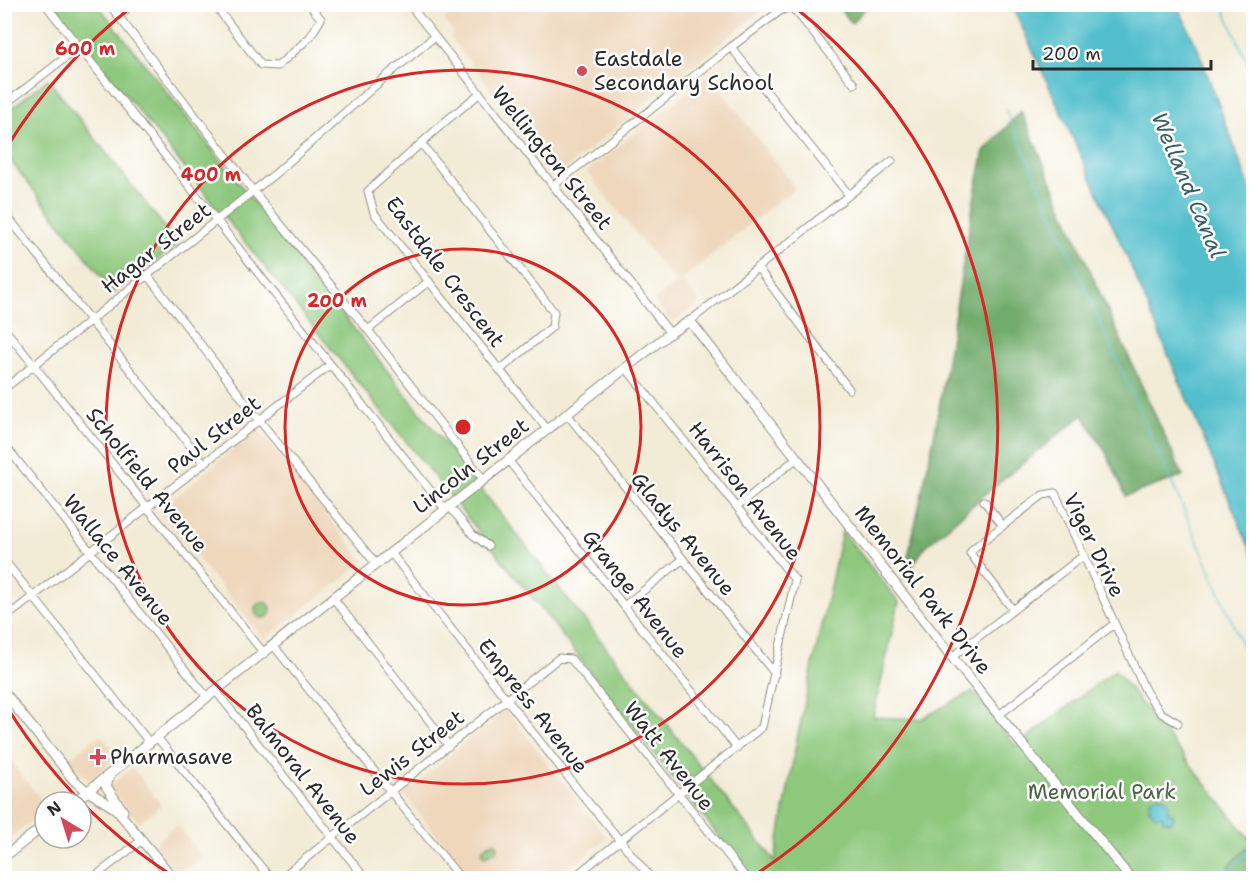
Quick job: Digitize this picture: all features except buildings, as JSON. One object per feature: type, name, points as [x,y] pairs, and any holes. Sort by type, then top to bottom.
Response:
[{"type":"main road","name":"Lincoln Street","points":[[89,790],[670,333],[690,321]]},
{"type":"main road","name":"Memorial Park Drive","points":[[690,321],[952,657],[1130,879]]},
{"type":"main road","points":[[4,692],[73,779],[87,790]]},
{"type":"main road","points":[[58,760],[74,790]]},
{"type":"main road","points":[[112,772],[106,782],[107,790],[133,829]]},
{"type":"main road","points":[[93,794],[116,809],[173,879]]},
{"type":"main road","points":[[4,856],[33,834]]},
{"type":"street","points":[[45,4],[330,365],[447,508],[488,546]]},
{"type":"street","points":[[109,4],[254,192],[368,330],[483,479]]},
{"type":"street","points":[[118,16],[133,4]]},
{"type":"street","points":[[214,4],[261,64],[278,66],[310,37],[321,19],[309,4]]},
{"type":"street","name":"Wellington Street","points":[[409,4],[670,333]]},
{"type":"street","points":[[553,186],[731,47],[780,11],[790,7],[799,15],[854,84]]},
{"type":"street","name":"Hagar Street","points":[[4,389],[254,192],[434,37]]},
{"type":"street","points":[[6,102],[79,46]]},
{"type":"street","points":[[731,47],[849,195]]},
{"type":"street","name":"Eastdale Crescent","points":[[479,94],[369,191],[374,213],[548,429]]},
{"type":"street","points":[[421,143],[554,312],[552,327],[500,370]]},
{"type":"street","name":"Lincoln Street","points":[[690,321],[892,161]]},
{"type":"street","points":[[4,212],[204,463]]},
{"type":"street","points":[[757,267],[849,390]]},
{"type":"street","points":[[148,276],[259,420],[376,564]]},
{"type":"street","points":[[368,330],[429,281]]},
{"type":"street","name":"Scholfield Avenue","points":[[4,328],[263,652]]},
{"type":"street","name":"Paul Street","points":[[4,619],[330,365]]},
{"type":"street","name":"Harrison Avenue","points":[[573,879],[762,727],[795,580],[626,368]]},
{"type":"street","name":"Gladys Avenue","points":[[567,414],[775,674]]},
{"type":"street","name":"Wallace Avenue","points":[[4,444],[207,697]]},
{"type":"street","points":[[738,506],[797,458]]},
{"type":"street","name":"Grange Avenue","points":[[508,460],[736,748]]},
{"type":"street","name":"Viger Drive","points":[[1013,610],[970,553],[1043,495],[1055,493],[1149,698],[1161,713],[1179,723]]},
{"type":"street","points":[[984,501],[1003,526]]},
{"type":"street","name":"Empress Avenue","points":[[392,553],[651,879]]},
{"type":"street","points":[[952,657],[1083,556]]},
{"type":"street","points":[[4,560],[270,879]]},
{"type":"street","points":[[624,606],[682,560]]},
{"type":"street","points":[[334,599],[449,746]]},
{"type":"street","points":[[999,715],[1114,624]]},
{"type":"street","points":[[273,645],[460,879]]},
{"type":"street","name":"Lewis Street","points":[[281,879],[559,658],[565,657]]},
{"type":"street","name":"Watt Avenue","points":[[565,657],[571,659],[746,879]]},
{"type":"street","name":"Balmoral Avenue","points":[[215,690],[365,879]]},
{"type":"street","points":[[93,879],[142,840]]},
{"type":"shaded area","name":"Eastdale Secondary School","points":[[463,5],[768,5],[559,174],[450,37],[454,33],[444,20]]},
{"type":"shaded area","points":[[709,74],[795,188],[682,279],[700,303],[673,323],[654,300],[675,282],[587,172]]},
{"type":"shaded area","points":[[258,429],[364,562],[264,640],[159,510]]},
{"type":"shaded area","points":[[505,709],[607,838],[557,878],[471,878],[404,794]]},
{"type":"shaded area","points":[[100,734],[118,756],[89,781],[68,760]]},
{"type":"shaded area","points":[[5,754],[33,790],[33,820],[5,842]]},
{"type":"shaded area","points":[[132,767],[161,805],[139,823],[109,787]]},
{"type":"shaded area","points":[[177,825],[202,856],[178,875],[154,844]]},
{"type":"green space","name":"Memorial Park","points":[[53,5],[98,5],[775,861],[797,739],[842,531],[899,602],[873,717],[921,719],[973,691],[1016,746],[1115,670],[1253,843],[1229,867],[1238,878],[751,878],[543,611]]},
{"type":"green space","points":[[836,5],[869,5],[852,23]]},
{"type":"green space","points":[[48,79],[178,244],[114,292],[5,154],[5,113]]},
{"type":"green space","points":[[1021,111],[1106,307],[1183,476],[1126,496],[1107,454],[1083,415],[996,485],[925,547],[903,580],[934,437],[984,151]]},
{"type":"green space","points":[[260,602],[266,602],[271,610],[269,616],[260,618],[255,613],[255,607]]},
{"type":"green space","points":[[1253,842],[1253,878],[1238,878],[1228,867]]},
{"type":"green space","points":[[490,843],[496,843],[497,851],[484,856],[483,849]]},
{"type":"water","name":"Welland Canal","points":[[1012,5],[1177,5],[1198,49],[1253,197],[1253,556],[1127,257]]},
{"type":"water","points":[[1158,795],[1167,800],[1169,804],[1167,811],[1174,817],[1170,822],[1164,821],[1162,815],[1156,816],[1149,809],[1150,800]]},
{"type":"waterway","points":[[1222,4],[1254,78]]},
{"type":"waterway","points":[[1005,108],[1254,673]]},
{"type":"waterway","points":[[1222,878],[1254,844]]},
{"type":"place","name":"Eastdale Secondary School","points":[[582,71]]},
{"type":"place","name":"Pharmasave","points":[[98,757]]}]
